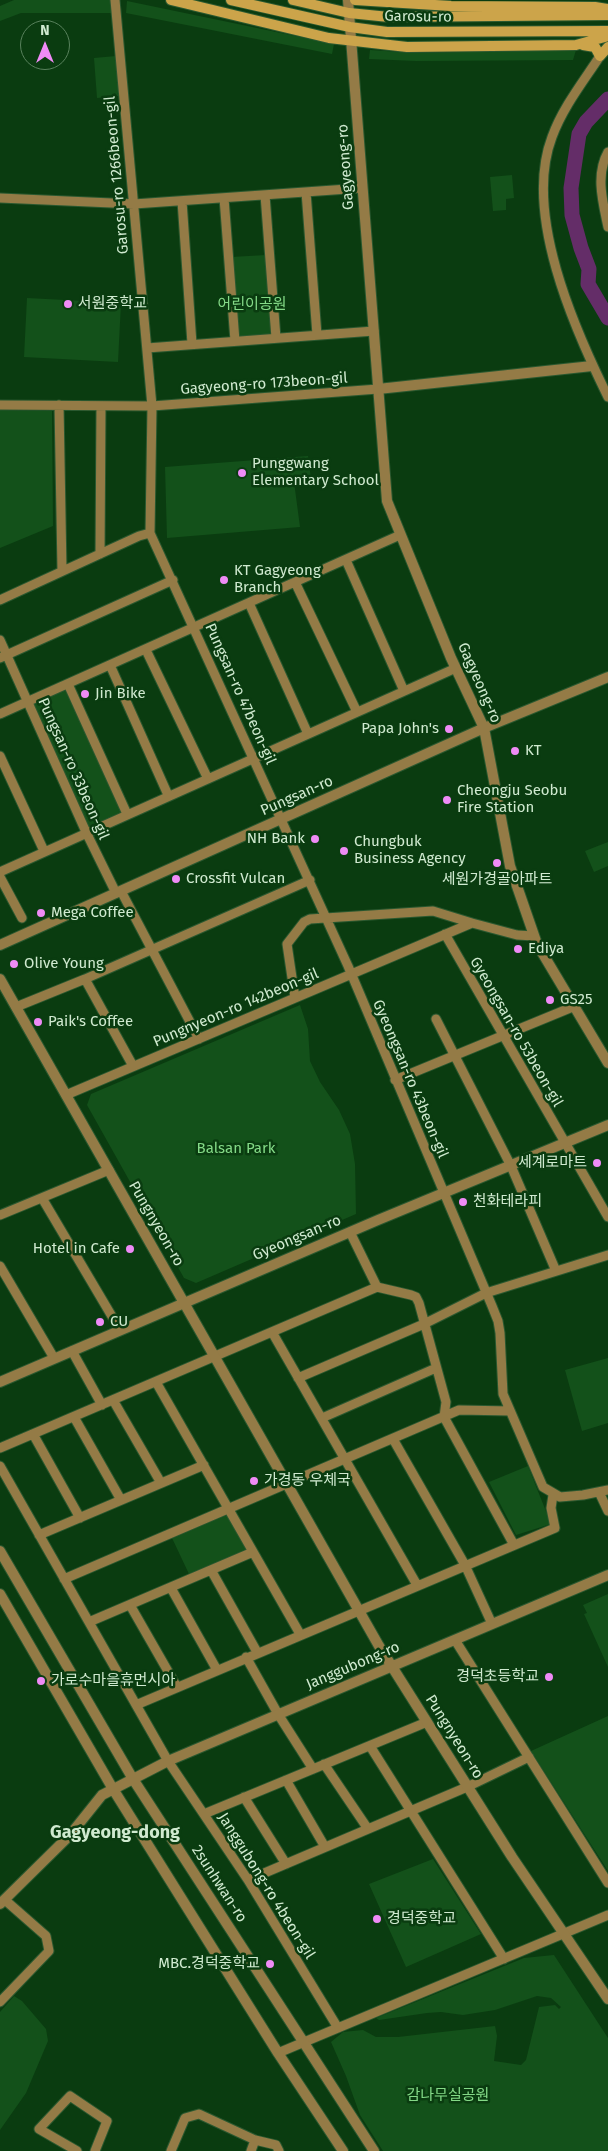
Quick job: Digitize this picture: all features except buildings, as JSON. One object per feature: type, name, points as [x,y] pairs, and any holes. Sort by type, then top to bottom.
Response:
[{"type":"main road","points":[[171,0],[329,38],[351,41],[407,47],[592,45],[597,49],[600,56],[608,47]]},
{"type":"main road","name":"Garosu-ro","points":[[231,0],[350,27],[387,32],[608,31]]},
{"type":"main road","name":"Garosu-ro","points":[[293,0],[348,13],[389,17],[462,18],[608,15]]},
{"type":"main road","points":[[355,0],[450,6],[595,7],[608,9]]},
{"type":"main road","points":[[576,45],[608,36]]},
{"type":"street","name":"Garosu-ro 1266beon-gil","points":[[115,0],[152,406]]},
{"type":"street","name":"Gagyeong-ro","points":[[348,0],[387,500],[456,668],[484,728],[510,866],[537,944],[576,1006],[608,1063]]},
{"type":"street","points":[[600,56],[562,112],[551,138],[543,187],[546,225],[564,292],[592,366],[608,397]]},
{"type":"street","points":[[608,152],[603,160],[608,227]]},
{"type":"street","points":[[0,198],[134,204],[362,188]]},
{"type":"street","points":[[306,192],[317,335]]},
{"type":"street","points":[[265,195],[276,338]]},
{"type":"street","points":[[224,198],[235,341]]},
{"type":"street","points":[[182,201],[192,344]]},
{"type":"street","points":[[147,348],[374,331]]},
{"type":"street","points":[[378,389],[592,366]]},
{"type":"street","name":"Gagyeong-ro 173beon-gil","points":[[0,405],[152,406],[378,389]]},
{"type":"street","points":[[59,406],[62,572]]},
{"type":"street","points":[[100,554],[101,406]]},
{"type":"street","name":"Pungsan-ro 47beon-gil","points":[[152,406],[150,533],[310,880]]},
{"type":"street","points":[[0,600],[150,533]]},
{"type":"street","points":[[0,714],[400,535]]},
{"type":"street","points":[[346,560],[404,691]]},
{"type":"street","points":[[3,657],[173,580]]},
{"type":"street","points":[[295,582],[357,712]]},
{"type":"street","points":[[249,603],[308,734]]},
{"type":"street","name":"Pungsan-ro 33beon-gil","points":[[0,640],[3,657],[27,702],[86,832],[199,1039]]},
{"type":"street","points":[[146,650],[208,779]]},
{"type":"street","points":[[110,665],[168,796]]},
{"type":"street","points":[[0,872],[456,668]]},
{"type":"street","name":"Pungsan-ro","points":[[0,945],[484,728],[608,678]]},
{"type":"street","points":[[68,684],[127,814]]},
{"type":"street","points":[[0,756],[44,851]]},
{"type":"street","points":[[0,878],[22,918]]},
{"type":"street","points":[[16,1007],[310,880]]},
{"type":"street","name":"Gyeongsan-ro 43beon-gil","points":[[310,880],[498,1321],[503,1394],[543,1488],[553,1495]]},
{"type":"street","points":[[295,998],[287,944],[304,922],[310,919],[433,911],[517,935],[534,936]]},
{"type":"street","name":"Pungnyeon-ro 142beon-gil","points":[[66,1095],[472,922]]},
{"type":"street","name":"Gyeongsan-ro 53beon-gil","points":[[445,934],[564,1144],[608,1217]]},
{"type":"street","name":"Pungnyeon-ro","points":[[0,979],[358,1610],[467,1787],[562,1934],[608,1999]]},
{"type":"street","points":[[84,979],[134,1066]]},
{"type":"street","points":[[395,1080],[576,1006]]},
{"type":"street","points":[[436,1019],[511,1166],[556,1271]]},
{"type":"street","name":"Gyeongsan-ro","points":[[0,1382],[350,1232],[608,1125]]},
{"type":"street","points":[[0,1215],[109,1170]]},
{"type":"street","points":[[42,1198],[120,1330]]},
{"type":"street","points":[[350,1232],[377,1288]]},
{"type":"street","points":[[298,1378],[424,1324],[486,1293],[608,1255]]},
{"type":"street","points":[[0,1266],[54,1358]]},
{"type":"street","points":[[0,1448],[377,1288],[416,1297],[446,1402],[444,1417],[514,1545]]},
{"type":"street","points":[[272,1332],[417,1585]]},
{"type":"street","points":[[72,1351],[102,1405]]},
{"type":"street","points":[[322,1418],[436,1368]]},
{"type":"street","points":[[156,1382],[300,1634]]},
{"type":"street","points":[[113,1400],[161,1483]]},
{"type":"street","points":[[64,1579],[459,1410],[510,1411]]},
{"type":"street","points":[[74,1417],[121,1500]]},
{"type":"street","points":[[33,1434],[80,1518]]},
{"type":"street","points":[[393,1439],[465,1565],[492,1624]]},
{"type":"street","points":[[39,1535],[204,1465]]},
{"type":"street","name":"Janggubong-ro 4beon-gil","points":[[0,1466],[168,1761],[248,1880],[338,2028]]},
{"type":"street","points":[[136,1705],[257,1652],[555,1528],[551,1508],[553,1495],[571,1497],[604,1491],[608,1511]]},
{"type":"street","name":"2sunhwan-ro","points":[[0,1552],[133,1779],[374,2151]]},
{"type":"street","points":[[89,1622],[254,1552]]},
{"type":"street","points":[[211,1570],[257,1652]]},
{"type":"street","name":"Janggubong-ro","points":[[2,1902],[70,1835],[102,1795],[113,1789],[168,1761],[608,1575]]},
{"type":"street","points":[[170,1588],[217,1670]]},
{"type":"street","points":[[0,1594],[113,1789],[278,2054],[343,2151]]},
{"type":"street","points":[[130,1605],[177,1687]]},
{"type":"street","points":[[455,1640],[608,1883]]},
{"type":"street","points":[[246,1657],[278,1714],[313,1769]]},
{"type":"street","points":[[204,1814],[426,1722]]},
{"type":"street","points":[[370,1746],[504,1958]]},
{"type":"street","points":[[248,1880],[467,1787],[529,1757]]},
{"type":"street","points":[[324,1764],[368,1829]]},
{"type":"street","points":[[286,1780],[326,1847]]},
{"type":"street","points":[[244,1797],[286,1864]]},
{"type":"street","points":[[0,2002],[49,1951],[46,1936],[2,1902]]},
{"type":"street","points":[[278,2054],[608,1915]]},
{"type":"street","points":[[77,2151],[39,2129],[70,2096],[107,2121],[95,2151]]},
{"type":"street","points":[[171,2151],[186,2118],[199,2114],[255,2140],[276,2146],[279,2151]]},
{"type":"street","points":[[251,2151],[255,2140]]},
{"type":"green space","points":[[14,0],[111,0],[111,13],[21,13],[0,21],[0,6]]},
{"type":"green space","points":[[127,1],[334,44],[332,54],[126,13]]},
{"type":"green space","points":[[370,50],[415,53],[576,50],[573,60],[416,61],[369,59]]},
{"type":"green space","points":[[116,56],[119,96],[97,98],[94,58]]},
{"type":"green space","points":[[512,175],[514,198],[506,199],[506,210],[493,211],[490,177]]},
{"type":"green space","name":"어린이공원","points":[[266,255],[272,331],[268,335],[240,338],[236,334],[231,257]]},
{"type":"green space","points":[[27,298],[121,303],[118,362],[24,357]]},
{"type":"green space","points":[[0,410],[52,411],[53,526],[0,548]]},
{"type":"green space","points":[[308,456],[311,479],[294,482],[300,527],[167,538],[165,467]]},
{"type":"green space","points":[[65,690],[122,812],[88,828],[33,704]]},
{"type":"green space","points":[[608,842],[608,866],[594,872],[585,851]]},
{"type":"green space","name":"Balsan Park","points":[[300,1005],[308,1029],[310,1061],[320,1082],[339,1110],[350,1134],[355,1164],[356,1214],[196,1283],[184,1278],[87,1105],[91,1094]]},
{"type":"green space","points":[[608,1358],[608,1423],[582,1431],[565,1370]]},
{"type":"green space","points":[[528,1466],[551,1524],[516,1535],[489,1482]]},
{"type":"green space","points":[[228,1514],[247,1550],[189,1574],[172,1538]]},
{"type":"green space","points":[[608,1594],[608,1667],[584,1614],[587,1613],[583,1605]]},
{"type":"green space","points":[[608,1716],[608,1871],[531,1751]]},
{"type":"green space","points":[[433,1859],[481,1934],[406,1967],[369,1884]]},
{"type":"green space","name":"감나무실공원","points":[[554,1955],[608,2038],[608,2151],[383,2151],[360,2115],[331,2042],[343,2032],[363,2030],[376,2037],[398,2037],[495,2026],[497,2036],[494,2061],[521,2065],[526,2060],[539,2007],[555,2005],[559,2009],[561,2007],[551,1998],[537,1996],[495,2010],[463,2015],[441,2012],[379,2020],[376,2018],[524,1958]]},
{"type":"green space","points":[[14,1996],[22,2001],[46,2029],[48,2041],[26,2093],[0,2130],[0,2012]]},
{"type":"waterway","points":[[608,99],[586,122],[579,134],[571,188],[572,215],[589,269],[588,284],[608,318]]},
{"type":"place","name":"서원중학교","points":[[68,304]]},
{"type":"place","name":"Punggwang Elementary School","points":[[242,473]]},
{"type":"place","name":"KT Gagyeong Branch","points":[[224,580]]},
{"type":"place","name":"Jin Bike","points":[[85,694]]},
{"type":"place","name":"Papa John's","points":[[449,729]]},
{"type":"place","name":"KT","points":[[515,751]]},
{"type":"place","name":"Cheongju Seobu Fire Station","points":[[447,800]]},
{"type":"place","name":"NH Bank","points":[[315,839]]},
{"type":"place","name":"Chungbuk Business Agency","points":[[344,851]]},
{"type":"place","name":"세원가경골아파트","points":[[497,863]]},
{"type":"place","name":"Crossfit Vulcan","points":[[176,879]]},
{"type":"place","name":"Mega Coffee","points":[[41,913]]},
{"type":"place","name":"Ediya","points":[[518,949]]},
{"type":"place","name":"Olive Young","points":[[14,964]]},
{"type":"place","name":"GS25","points":[[550,1000]]},
{"type":"place","name":"Paik's Coffee","points":[[38,1022]]},
{"type":"place","name":"세계로마트","points":[[597,1163]]},
{"type":"place","name":"천화테라피","points":[[463,1202]]},
{"type":"place","name":"Hotel in Cafe","points":[[130,1249]]},
{"type":"place","name":"CU","points":[[100,1322]]},
{"type":"place","name":"가경동 우체국","points":[[254,1481]]},
{"type":"place","name":"경덕초등학교","points":[[549,1677]]},
{"type":"place","name":"가로수마을휴먼시아","points":[[41,1681]]},
{"type":"place","name":"경덕중학교","points":[[377,1919]]},
{"type":"place","name":"MBC.경덕중학교","points":[[270,1964]]},
{"type":"district","name":"Gagyeong-dong","points":[[115,1833]]}]
